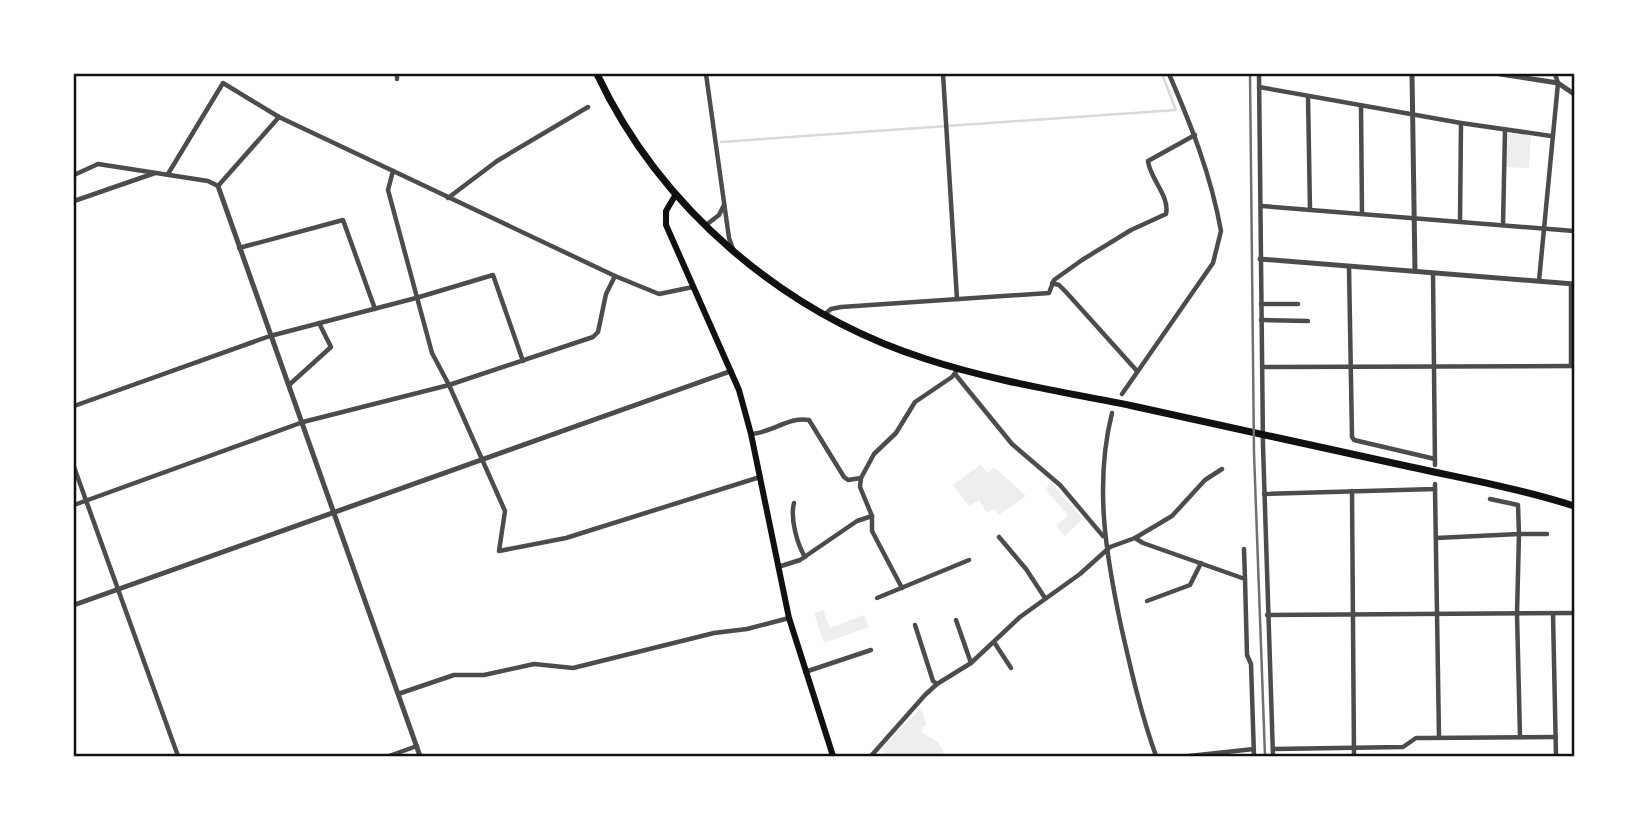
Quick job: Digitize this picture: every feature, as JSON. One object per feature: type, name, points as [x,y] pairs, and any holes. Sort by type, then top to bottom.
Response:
[{"type":"highway","points":[[597,74],[627,131],[676,194],[733,250],[780,287],[824,315],[900,350],[957,371],[1271,436],[1574,506]]},
{"type":"main road","points":[[676,194],[666,211],[666,225],[742,397],[789,618],[832,757]]},
{"type":"street","points":[[706,74],[733,250]]},
{"type":"street","points":[[943,74],[957,299]]},
{"type":"street","points":[[1122,394],[1200,283],[1213,263],[1219,246],[1221,231],[1215,201],[1195,135],[1169,74]]},
{"type":"street","points":[[1259,74],[1264,494],[1273,757]]},
{"type":"street","points":[[1412,74],[1415,271]]},
{"type":"street","points":[[1500,74],[1558,83],[1574,94]]},
{"type":"street","points":[[1539,281],[1558,83],[1555,74]]},
{"type":"street","points":[[168,174],[223,83],[279,117],[659,295],[694,286]]},
{"type":"street","points":[[1259,87],[1551,136]]},
{"type":"street","points":[[1308,96],[1310,210]]},
{"type":"street","points":[[1361,106],[1362,214]]},
{"type":"street","points":[[449,198],[497,161],[588,107]]},
{"type":"street","points":[[218,186],[279,117]]},
{"type":"street","points":[[1460,222],[1461,122]]},
{"type":"street","points":[[1503,225],[1505,130]]},
{"type":"street","points":[[824,315],[831,309],[841,307],[1049,293],[1052,283],[1114,240],[1166,214],[1166,204],[1151,174],[1148,161],[1195,135]]},
{"type":"street","points":[[74,175],[98,164],[208,181],[218,186],[420,757]]},
{"type":"street","points":[[393,171],[388,190],[432,353],[505,511],[499,551],[566,538],[760,477]]},
{"type":"street","points":[[74,201],[156,172]]},
{"type":"street","points":[[706,225],[719,215],[725,204]]},
{"type":"street","points":[[1262,206],[1574,231]]},
{"type":"street","points":[[239,248],[343,220],[375,309]]},
{"type":"street","points":[[1260,258],[1573,284],[1573,366],[1262,367]]},
{"type":"street","points":[[1349,267],[1354,440],[1435,462],[1433,273]]},
{"type":"street","points":[[74,406],[271,336],[492,275],[523,361]]},
{"type":"street","points":[[74,505],[303,422],[449,385],[593,337],[598,332],[606,294],[615,276]]},
{"type":"street","points":[[1052,283],[1059,285],[1066,292],[1137,371]]},
{"type":"street","points":[[1261,304],[1298,304]]},
{"type":"street","points":[[1261,320],[1308,321]]},
{"type":"street","points":[[289,385],[331,347],[319,323]]},
{"type":"street","points":[[74,605],[731,371]]},
{"type":"street","points":[[902,588],[872,531],[872,516],[860,487],[862,478],[874,454],[896,433],[915,402],[957,371],[1012,444],[1060,485],[1099,534],[1104,536]]},
{"type":"street","points":[[1112,413],[1103,454],[1106,552],[1132,677],[1156,757]]},
{"type":"street","points":[[751,434],[761,434],[798,419],[809,420],[844,477],[848,480],[862,478]]},
{"type":"street","points":[[74,467],[178,757]]},
{"type":"street","points":[[871,757],[937,684],[971,663],[1020,617],[1114,545],[1135,538],[1172,516],[1205,480],[1223,469]]},
{"type":"street","points":[[1264,494],[1435,486],[1439,737]]},
{"type":"street","points":[[1352,491],[1354,757]]},
{"type":"street","points":[[1490,499],[1518,505],[1520,737]]},
{"type":"street","points":[[794,503],[793,512],[800,547],[805,557]]},
{"type":"street","points":[[778,567],[805,557],[857,521],[872,516]]},
{"type":"street","points":[[1436,538],[1547,534]]},
{"type":"street","points":[[999,537],[1026,569],[1045,598]]},
{"type":"street","points":[[1135,538],[1245,579]]},
{"type":"street","points":[[1244,549],[1254,757]]},
{"type":"street","points":[[877,598],[969,560]]},
{"type":"street","points":[[1147,601],[1190,585],[1201,563]]},
{"type":"street","points":[[1267,615],[1574,613]]},
{"type":"street","points":[[1553,614],[1556,757]]},
{"type":"street","points":[[398,694],[454,675],[484,675],[534,664],[573,668],[713,633],[747,629],[789,618]]},
{"type":"street","points":[[956,620],[971,663]]},
{"type":"street","points":[[915,625],[933,681],[937,684]]},
{"type":"street","points":[[995,642],[1011,668]]},
{"type":"street","points":[[805,672],[871,650]]},
{"type":"street","points":[[1273,749],[1403,747],[1416,738],[1439,737],[1556,737]]},
{"type":"street","points":[[389,757],[416,746]]},
{"type":"street","points":[[1189,757],[1254,749]]},
{"type":"shaded area","points":[[1507,134],[1531,135],[1529,168],[1505,167]]},
{"type":"shaded area","points":[[981,464],[987,473],[994,467],[1026,496],[999,515],[994,509],[987,513],[979,500],[969,506],[953,485]]},
{"type":"shaded area","points":[[1051,483],[1083,519],[1065,536],[1056,526],[1068,515],[1045,489]]},
{"type":"shaded area","points":[[823,610],[830,628],[864,615],[869,627],[824,643],[814,613]]},
{"type":"shaded area","points":[[921,708],[926,724],[921,732],[938,742],[944,752],[939,756],[887,756],[881,749]]},
{"type":"waterway","points":[[721,142],[1176,110],[1162,74]]},
{"type":"railway","points":[[1250,74],[1254,453],[1265,756]]}]
